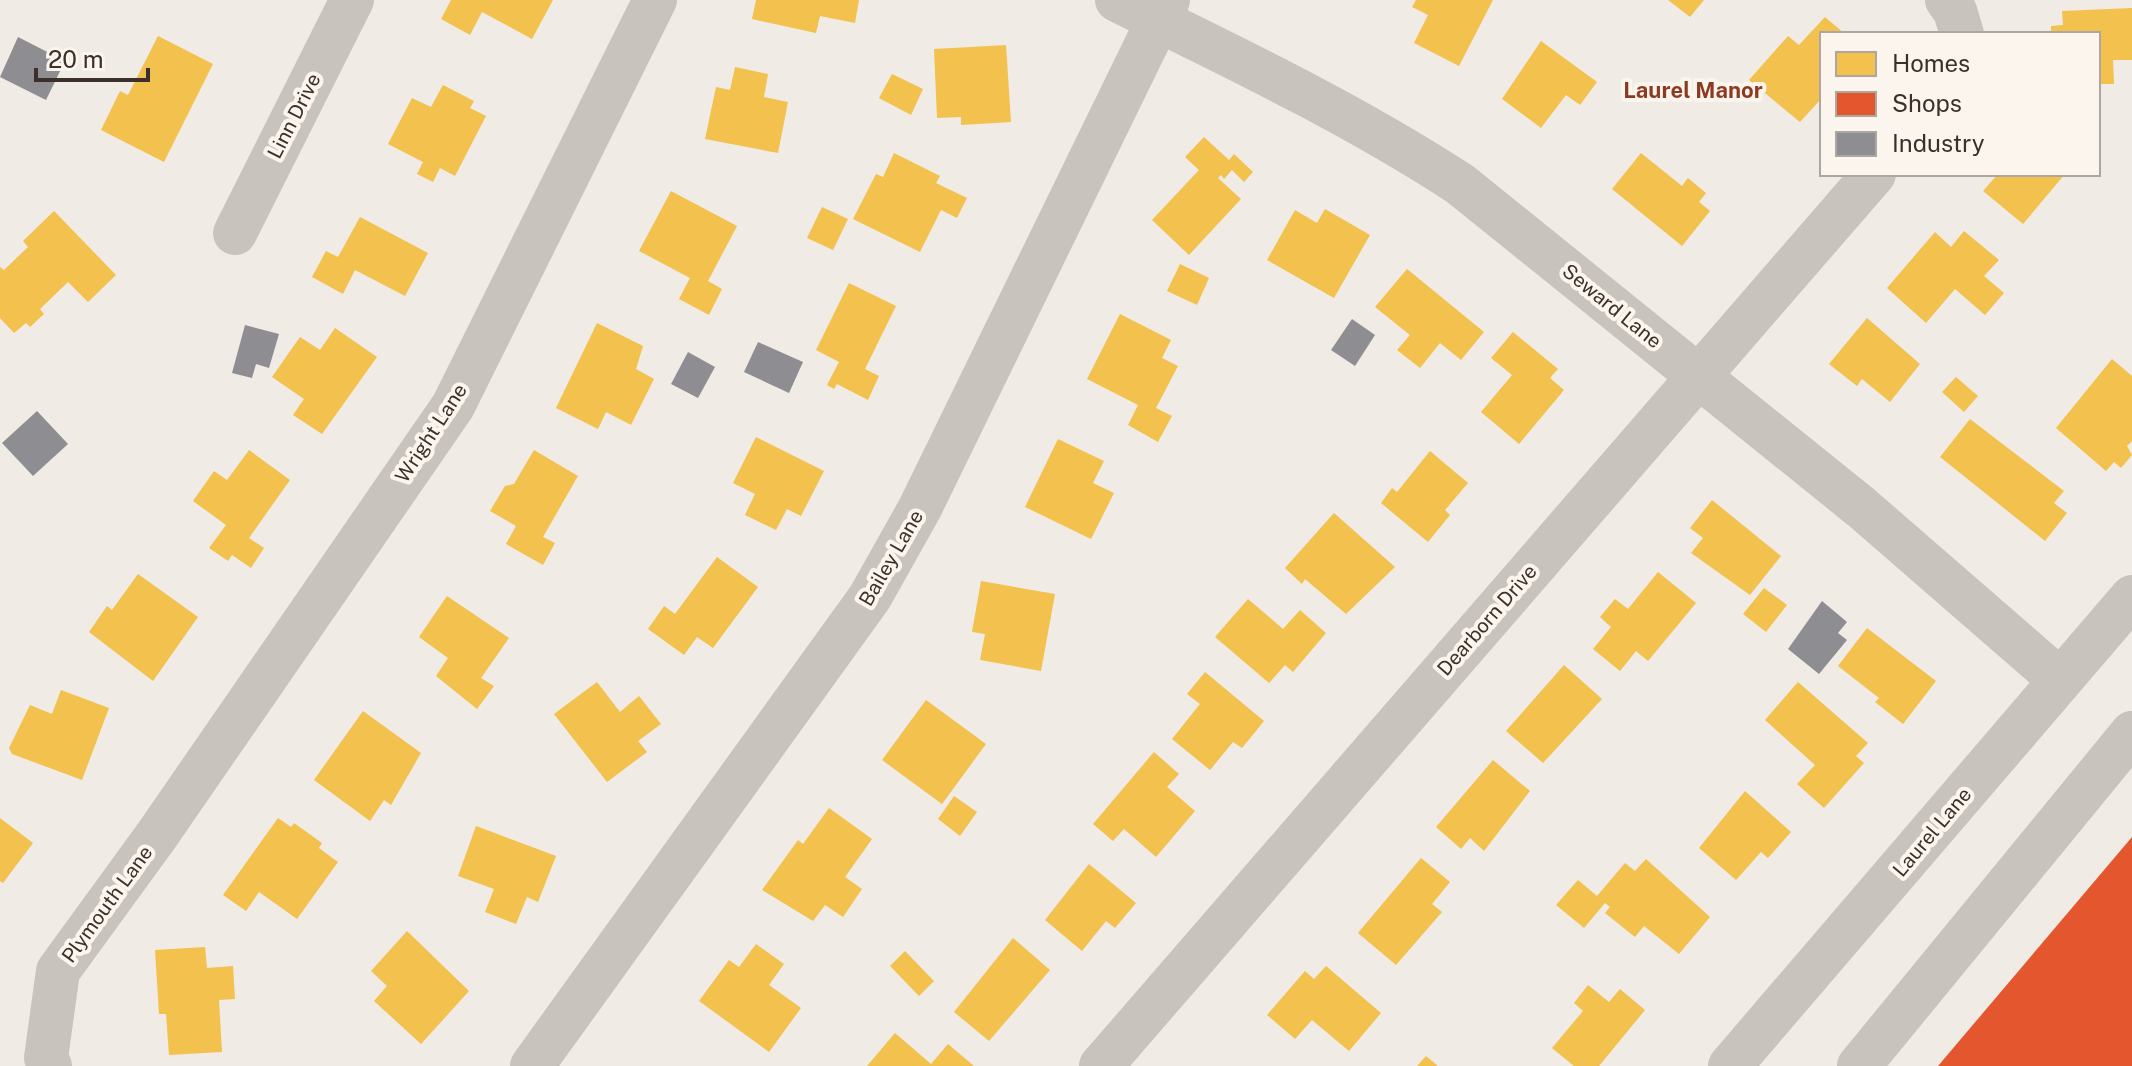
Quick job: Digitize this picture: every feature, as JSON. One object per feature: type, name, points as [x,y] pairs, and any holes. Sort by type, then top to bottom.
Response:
[{"type":"street","name":"Linn Drive","points":[[235,233],[352,0]]},
{"type":"street","name":"Wright Lane","points":[[157,835],[453,406],[655,0]]},
{"type":"street","name":"Seward Lane","points":[[1117,0],[1163,10],[1315,100],[1411,152],[1460,184],[1862,508],[2060,680]]},
{"type":"street","points":[[1947,0],[1955,11],[1961,32]]},
{"type":"street","name":"Bailey Lane","points":[[532,1066],[870,597],[920,508],[1163,10]]},
{"type":"street","name":"Dearborn Drive","points":[[1101,1066],[1872,176]]},
{"type":"street","name":"Laurel Lane","points":[[1730,1066],[2132,597]]},
{"type":"street","points":[[1859,1066],[2132,733]]},
{"type":"street","name":"Plymouth Lane","points":[[50,1066],[46,1058],[58,971],[157,835]]},
{"type":"building: Homes","points":[[451,0],[553,0],[532,39],[482,12],[470,35],[441,19]]},
{"type":"building: Homes","points":[[756,0],[859,0],[855,23],[820,16],[816,33],[752,19]]},
{"type":"building: Homes","points":[[1416,0],[1493,0],[1459,66],[1414,43],[1428,15],[1412,7]]},
{"type":"building: Homes","points":[[1668,0],[1704,0],[1690,17]]},
{"type":"building: Homes","points":[[2132,8],[2132,60],[2113,60],[2114,84],[2100,84],[2100,32],[2051,32],[2051,26],[2063,25],[2062,11]]},
{"type":"building: Homes","points":[[1825,17],[1843,32],[1820,32],[1820,100],[1800,122],[1749,80],[1788,36],[1799,45]]},
{"type":"building: Homes","points":[[158,36],[213,64],[164,162],[101,130],[120,91],[128,95]]},
{"type":"building: Homes","points":[[1541,41],[1597,82],[1580,105],[1566,95],[1541,128],[1502,99]]},
{"type":"building: Homes","points":[[1006,45],[1011,122],[961,125],[961,117],[937,118],[934,49]]},
{"type":"building: Homes","points":[[735,67],[768,74],[764,97],[788,102],[778,153],[705,139],[716,87],[730,90]]},
{"type":"building: Homes","points":[[892,74],[923,89],[911,115],[879,98]]},
{"type":"building: Homes","points":[[443,85],[474,101],[470,108],[486,116],[455,176],[440,168],[433,182],[417,174],[423,162],[388,144],[412,98],[431,107]]},
{"type":"building: Homes","points":[[1204,137],[1229,160],[1234,154],[1253,172],[1244,182],[1232,170],[1224,179],[1221,175],[1218,178],[1241,199],[1189,255],[1152,220],[1199,170],[1185,157]]},
{"type":"building: Homes","points":[[894,153],[940,176],[936,183],[967,198],[957,218],[941,210],[920,252],[853,219],[876,174],[883,177]]},
{"type":"building: Homes","points":[[1641,153],[1682,186],[1688,178],[1706,193],[1699,202],[1710,211],[1682,246],[1612,189]]},
{"type":"building: Homes","points":[[1996,176],[2063,176],[2023,224],[1983,191]]},
{"type":"building: Homes","points":[[671,191],[737,226],[708,281],[722,289],[709,315],[679,299],[690,278],[639,251]]},
{"type":"building: Homes","points":[[822,207],[848,219],[833,250],[807,238]]},
{"type":"building: Homes","points":[[1325,209],[1370,235],[1334,298],[1267,260],[1295,210],[1317,223]]},
{"type":"building: Homes","points":[[54,211],[116,275],[88,302],[68,282],[40,309],[44,314],[30,327],[26,323],[14,333],[0,318],[0,267],[4,270],[28,247],[23,241]]},
{"type":"building: Homes","points":[[360,217],[428,253],[405,296],[355,270],[343,294],[312,277],[326,251],[338,257]]},
{"type":"building: Homes","points":[[1964,231],[1999,260],[1984,276],[2004,293],[1985,315],[1955,289],[1926,323],[1887,288],[1935,232],[1951,247]]},
{"type":"building: Homes","points":[[1180,264],[1209,278],[1197,305],[1167,291]]},
{"type":"building: Homes","points":[[1407,269],[1484,332],[1461,360],[1440,343],[1420,368],[1397,350],[1410,335],[1375,307]]},
{"type":"building: Homes","points":[[849,283],[896,306],[865,369],[879,376],[868,400],[837,384],[834,389],[827,385],[839,362],[816,350]]},
{"type":"building: Homes","points":[[1120,314],[1171,340],[1162,358],[1178,366],[1156,408],[1172,416],[1158,442],[1128,425],[1138,405],[1087,379]]},
{"type":"building: Homes","points":[[1867,318],[1920,364],[1890,402],[1862,379],[1857,386],[1829,364]]},
{"type":"building: Homes","points":[[597,323],[643,346],[636,369],[654,379],[631,425],[606,412],[598,429],[556,408]]},
{"type":"building: Homes","points":[[335,328],[377,357],[322,434],[293,415],[304,399],[272,377],[300,337],[320,350]]},
{"type":"building: Homes","points":[[1513,332],[1558,369],[1550,378],[1564,390],[1519,444],[1481,412],[1512,375],[1491,358]]},
{"type":"building: Homes","points":[[2112,359],[2132,376],[2132,441],[2127,446],[2132,455],[2121,468],[2114,462],[2106,471],[2056,428]]},
{"type":"building: Homes","points":[[1956,377],[1978,396],[1964,412],[1942,392]]},
{"type":"building: Homes","points":[[1970,419],[2064,491],[2054,503],[2067,513],[2045,541],[1940,457]]},
{"type":"building: Homes","points":[[756,437],[824,471],[801,516],[787,509],[776,530],[745,515],[755,494],[733,483]]},
{"type":"building: Homes","points":[[1058,439],[1104,461],[1093,483],[1114,493],[1091,539],[1025,507]]},
{"type":"building: Homes","points":[[249,450],[290,480],[249,538],[264,548],[251,568],[232,555],[228,561],[209,548],[226,525],[193,501],[214,471],[227,480]]},
{"type":"building: Homes","points":[[534,450],[578,476],[543,537],[555,543],[543,565],[506,544],[516,526],[490,511],[505,486],[514,484]]},
{"type":"building: Homes","points":[[1430,451],[1468,483],[1445,510],[1450,515],[1428,542],[1381,503],[1392,488],[1397,492]]},
{"type":"building: Homes","points":[[1712,500],[1781,556],[1750,595],[1691,553],[1703,538],[1690,528]]},
{"type":"building: Homes","points":[[1334,513],[1395,567],[1346,614],[1305,579],[1302,584],[1285,568]]},
{"type":"building: Homes","points":[[717,557],[758,587],[713,648],[697,637],[684,655],[648,629],[664,606],[675,614]]},
{"type":"building: Homes","points":[[1658,572],[1696,603],[1648,661],[1636,651],[1620,671],[1593,649],[1611,627],[1600,617],[1615,599],[1628,609]]},
{"type":"building: Homes","points":[[138,574],[198,617],[153,681],[89,632],[107,606],[112,610]]},
{"type":"building: Homes","points":[[981,581],[1055,594],[1041,671],[980,660],[985,634],[972,632]]},
{"type":"building: Homes","points":[[1764,588],[1787,605],[1766,632],[1743,614]]},
{"type":"building: Homes","points":[[447,596],[509,638],[481,678],[494,686],[477,709],[436,676],[448,658],[419,637]]},
{"type":"building: Homes","points":[[1248,599],[1283,629],[1300,610],[1326,633],[1293,672],[1285,665],[1269,683],[1215,637]]},
{"type":"building: Homes","points":[[1867,628],[1936,681],[1903,724],[1875,702],[1879,698],[1838,666]]},
{"type":"building: Homes","points":[[1564,665],[1602,699],[1543,763],[1506,731]]},
{"type":"building: Homes","points":[[1205,672],[1264,721],[1242,748],[1233,742],[1210,770],[1172,739],[1200,704],[1187,694]]},
{"type":"building: Homes","points":[[597,682],[620,712],[639,696],[661,724],[638,741],[647,752],[607,782],[554,714]]},
{"type":"building: Homes","points":[[1798,682],[1868,743],[1856,756],[1864,763],[1824,808],[1797,784],[1815,765],[1765,720]]},
{"type":"building: Homes","points":[[61,690],[109,708],[82,780],[12,754],[9,748],[30,705],[52,714]]},
{"type":"building: Homes","points":[[926,700],[986,744],[942,804],[882,760]]},
{"type":"building: Homes","points":[[363,711],[421,753],[391,805],[384,800],[370,821],[314,780]]},
{"type":"building: Homes","points":[[1154,752],[1179,774],[1167,787],[1195,811],[1156,857],[1124,829],[1113,841],[1093,824]]},
{"type":"building: Homes","points":[[1493,760],[1530,791],[1484,851],[1470,838],[1461,849],[1436,827]]},
{"type":"building: Homes","points":[[1745,791],[1791,832],[1768,858],[1761,852],[1736,880],[1699,848]]},
{"type":"building: Homes","points":[[954,796],[977,812],[960,836],[938,819]]},
{"type":"building: Homes","points":[[829,808],[872,839],[845,877],[862,889],[843,917],[825,905],[813,921],[762,890],[798,840],[803,844]]},
{"type":"building: Homes","points":[[0,818],[33,843],[3,883],[0,881]]},
{"type":"building: Homes","points":[[278,818],[291,827],[294,823],[322,843],[319,848],[338,862],[297,919],[259,892],[246,911],[223,895]]},
{"type":"building: Homes","points":[[476,826],[556,856],[538,902],[527,897],[516,924],[485,912],[494,889],[458,876]]},
{"type":"building: Homes","points":[[1421,858],[1450,882],[1432,904],[1442,912],[1396,965],[1358,933]]},
{"type":"building: Homes","points":[[1646,859],[1710,917],[1679,954],[1644,926],[1635,937],[1605,913],[1610,907],[1605,903],[1584,928],[1556,905],[1578,880],[1597,896],[1625,863],[1635,871]]},
{"type":"building: Homes","points":[[1089,864],[1136,903],[1115,928],[1106,921],[1082,951],[1045,920]]},
{"type":"building: Homes","points":[[407,931],[469,991],[421,1044],[374,1001],[387,986],[371,971]]},
{"type":"building: Homes","points":[[1013,938],[1050,970],[989,1041],[954,1012]]},
{"type":"building: Homes","points":[[756,944],[784,964],[769,985],[801,1008],[769,1052],[699,1001],[729,960],[739,967]]},
{"type":"building: Homes","points":[[205,947],[207,968],[233,966],[235,999],[219,1000],[222,1052],[169,1055],[166,1014],[159,1014],[155,950]]},
{"type":"building: Homes","points":[[905,951],[934,981],[919,996],[890,966]]},
{"type":"building: Homes","points":[[1326,966],[1381,1013],[1349,1051],[1312,1020],[1295,1039],[1267,1015],[1305,971],[1314,979]]},
{"type":"building: Homes","points":[[1588,985],[1609,1002],[1620,989],[1645,1010],[1599,1066],[1574,1066],[1552,1048],[1583,1011],[1574,1003]]},
{"type":"building: Homes","points":[[895,1033],[931,1064],[948,1044],[974,1066],[867,1066]]},
{"type":"building: Homes","points":[[1426,1056],[1438,1066],[1417,1066]]},
{"type":"building: Shops","points":[[2132,837],[2132,1066],[1938,1066]]},
{"type":"building: Industry","points":[[18,37],[65,61],[46,100],[0,77]]},
{"type":"building: Industry","points":[[1352,319],[1375,335],[1355,366],[1331,350]]},
{"type":"building: Industry","points":[[245,325],[279,334],[269,368],[256,364],[252,378],[232,373]]},
{"type":"building: Industry","points":[[758,342],[803,362],[789,393],[744,372]]},
{"type":"building: Industry","points":[[688,352],[715,367],[698,398],[671,384]]},
{"type":"building: Industry","points":[[37,411],[68,444],[33,476],[2,443]]},
{"type":"building: Industry","points":[[1822,601],[1847,622],[1838,633],[1847,640],[1819,674],[1788,649]]},
{"type":"district","name":"Laurel Manor","points":[[1693,90]]}]
